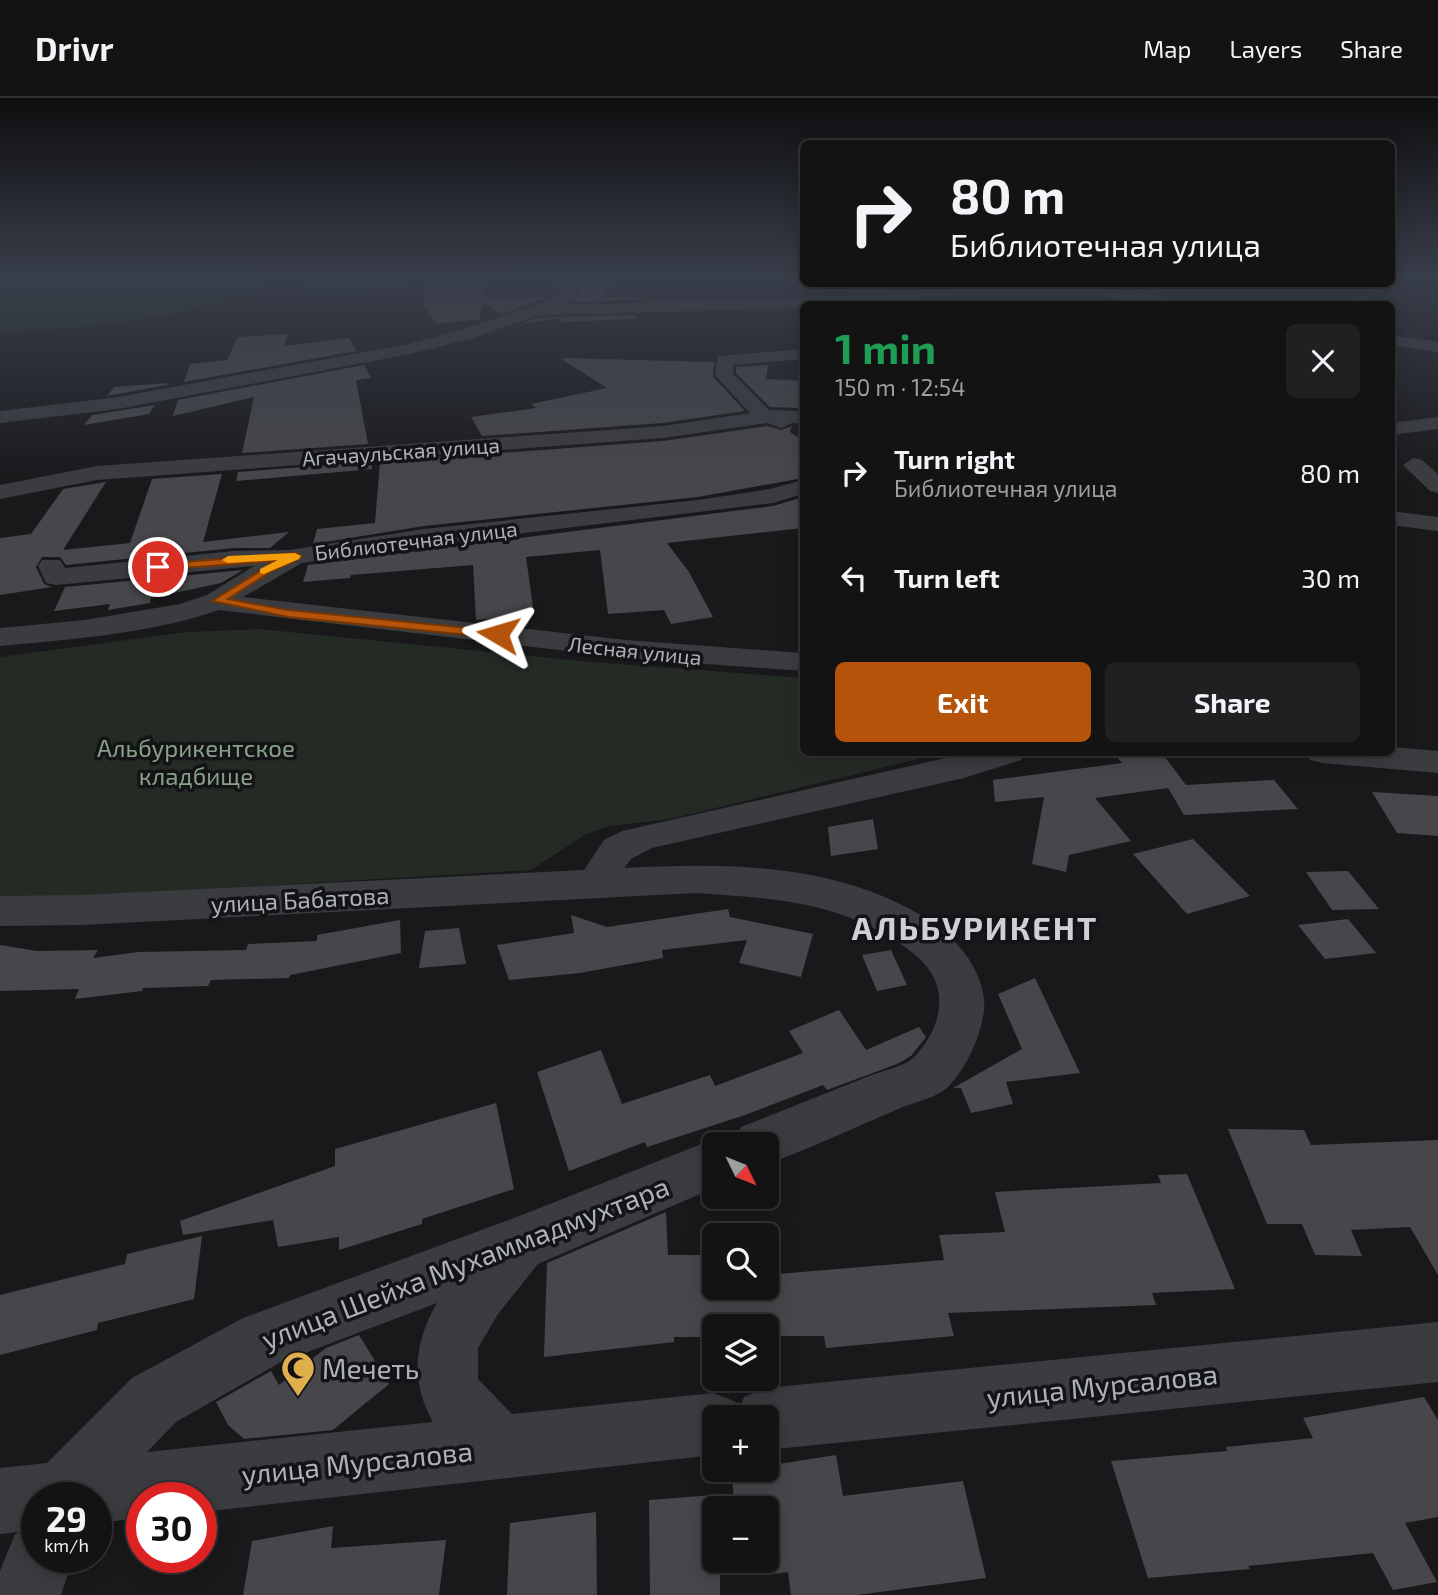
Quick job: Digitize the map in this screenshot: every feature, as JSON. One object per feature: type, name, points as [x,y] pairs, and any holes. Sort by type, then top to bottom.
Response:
[{"type":"street","points":[[0,417],[118,403],[418,346]]},
{"type":"street","points":[[1401,346],[1438,347]]},
{"type":"street","points":[[800,354],[724,360],[724,375],[768,417],[800,430]]},
{"type":"street","name":"Агачаульская улица","points":[[0,492],[97,473],[663,432],[768,417],[800,417]]},
{"type":"street","points":[[1395,428],[1438,423]]},
{"type":"street","points":[[1414,465],[1438,486]]},
{"type":"street","name":"Библиотечная улица","points":[[0,637],[147,620],[217,601],[268,569],[295,556],[425,537],[698,507],[773,496],[800,488]]},
{"type":"street","points":[[1395,519],[1438,524]]},
{"type":"street","points":[[51,566],[55,577],[234,559],[295,556]]},
{"type":"street","name":"Лесная улица","points":[[217,601],[288,614],[446,628],[601,648],[800,662]]},
{"type":"street","points":[[779,1136],[929,1074],[947,1055],[959,1032],[964,1004],[959,974],[943,954],[908,927],[873,909],[833,895],[784,885],[696,879],[599,883],[605,861],[615,850],[631,842],[673,830],[964,767],[997,756]]},
{"type":"street","points":[[1368,756],[1438,762]]},
{"type":"street","name":"улица Бабатова","points":[[0,911],[82,910],[599,883]]},
{"type":"street","name":"улица Шейха Мухаммадмухтара","points":[[58,1482],[154,1400],[264,1339],[523,1243],[702,1168]]},
{"type":"street","points":[[501,1446],[469,1419],[448,1385],[446,1361],[453,1334],[478,1290],[523,1243]]},
{"type":"street","name":"улица Мурсалова","points":[[779,1418],[1438,1352]]},
{"type":"street","name":"улица Мурсалова","points":[[112,1490],[702,1425]]},
{"type":"street","points":[[26,1595],[34,1573]]},
{"type":"green space","name":"Альбурикентское кладбище","points":[[259,629],[591,662],[800,678],[800,756],[931,756],[670,819],[609,826],[586,834],[531,870],[0,901],[0,657],[187,632]]},
{"type":"building","points":[[234,346],[353,346],[356,351],[184,382],[190,364],[227,360]]},
{"type":"building","points":[[560,358],[714,362],[713,377],[745,411],[663,423],[482,436],[471,417],[536,408],[531,404],[607,388]]},
{"type":"building","points":[[364,365],[371,378],[356,380],[368,444],[242,453],[254,397],[173,416],[178,400]]},
{"type":"building","points":[[768,365],[766,379],[800,381],[798,408],[770,407],[736,373],[736,367]]},
{"type":"building","points":[[168,383],[167,385],[107,396],[114,387]]},
{"type":"building","points":[[155,405],[149,414],[84,425],[92,415]]},
{"type":"building","points":[[767,426],[781,430],[792,426],[790,432],[800,439],[800,479],[698,497],[424,526],[313,544],[317,529],[375,523],[380,462],[663,441]]},
{"type":"building","points":[[371,462],[372,469],[236,481],[238,472]]},
{"type":"building","points":[[222,474],[203,542],[289,532],[270,548],[234,548],[66,565],[60,557],[42,557],[36,567],[44,584],[52,587],[0,595],[0,538],[31,534],[63,489],[106,482],[63,550],[130,543],[152,479]]},
{"type":"building","points":[[800,498],[800,528],[667,543],[689,572],[713,617],[671,624],[664,610],[608,614],[600,550],[526,557],[534,614],[476,620],[473,565],[351,575],[350,578],[303,582],[308,565],[773,506]]},
{"type":"building","points":[[243,570],[221,583],[151,598],[150,603],[108,610],[110,604],[54,611],[65,587]]},
{"type":"building","points":[[1164,756],[1186,785],[1274,780],[1298,809],[1184,815],[1168,788],[1095,798],[1131,841],[1069,855],[1066,872],[1032,864],[1044,797],[995,802],[993,780],[1122,763],[1117,757]]},
{"type":"building","points":[[1372,792],[1438,796],[1438,836],[1397,833]]},
{"type":"building","points":[[873,819],[878,849],[831,856],[828,827]]},
{"type":"building","points":[[1193,839],[1250,896],[1187,914],[1133,854]]},
{"type":"building","points":[[1348,871],[1379,909],[1332,910],[1306,872]]},
{"type":"building","points":[[728,909],[730,917],[813,934],[801,977],[739,963],[747,940],[662,950],[663,958],[580,973],[509,980],[497,945],[574,933],[571,915],[607,927]]},
{"type":"building","points":[[1348,919],[1376,953],[1325,959],[1298,925]]},
{"type":"building","points":[[400,920],[401,953],[290,975],[289,978],[211,980],[208,986],[143,988],[142,991],[75,999],[79,989],[0,991],[0,945],[37,951],[98,950],[93,958],[138,952],[246,950],[248,944],[317,941],[317,935]]},
{"type":"building","points":[[459,928],[466,964],[419,968],[425,931]]},
{"type":"building","points":[[891,950],[907,985],[877,991],[862,955]]},
{"type":"building","points":[[1035,978],[1080,1073],[1006,1082],[1013,1104],[971,1113],[961,1088],[953,1088],[1022,1049],[998,994]]},
{"type":"building","points":[[839,1010],[866,1050],[919,1027],[926,1037],[911,1056],[897,1064],[827,1090],[823,1085],[745,1115],[647,1147],[645,1142],[569,1171],[537,1072],[601,1050],[622,1104],[710,1075],[715,1086],[803,1053],[789,1031]]},
{"type":"building","points":[[496,1103],[514,1189],[422,1219],[422,1224],[339,1250],[339,1237],[278,1247],[273,1220],[183,1235],[180,1221],[335,1166],[335,1149]]},
{"type":"building","points":[[1228,1129],[1304,1130],[1311,1145],[1438,1140],[1438,1275],[1410,1227],[1351,1230],[1362,1256],[1315,1255],[1302,1224],[1267,1224]]},
{"type":"building","points":[[1187,1174],[1235,1289],[1152,1293],[1156,1305],[948,1313],[954,1336],[826,1348],[824,1336],[779,1336],[779,1314],[702,1314],[702,1337],[674,1337],[674,1342],[544,1357],[547,1263],[666,1212],[668,1255],[702,1255],[702,1300],[779,1300],[779,1274],[944,1260],[939,1235],[1005,1232],[995,1192],[1161,1183],[1158,1175]]},
{"type":"building","points":[[202,1236],[194,1299],[98,1323],[97,1330],[0,1355],[0,1295],[125,1264],[127,1254]]},
{"type":"building","points":[[359,1335],[389,1384],[333,1430],[244,1439],[228,1425],[216,1402],[271,1371],[279,1385],[326,1348]]},
{"type":"building","points":[[1424,1397],[1438,1420],[1438,1517],[1405,1523],[1437,1582],[1393,1590],[1373,1553],[1248,1566],[1250,1569],[1148,1578],[1111,1461],[1227,1451],[1226,1447],[1313,1438],[1303,1418]]},
{"type":"building","points":[[836,1455],[843,1496],[963,1481],[986,1578],[857,1595],[791,1595],[788,1572],[766,1575],[779,1573],[779,1496],[734,1496],[732,1482],[779,1482],[779,1464]]},
{"type":"building","points":[[714,1495],[702,1496],[702,1573],[720,1573],[720,1595],[650,1595],[649,1500]]},
{"type":"building","points":[[596,1512],[597,1595],[507,1595],[510,1523]]},
{"type":"building","points":[[333,1526],[331,1548],[446,1540],[439,1595],[243,1595],[252,1541]]},
{"type":"slow traffic","points":[[228,560],[295,556],[264,571]]},
{"type":"place","name":"Мечеть","points":[[298,1398]]},
{"type":"district","name":"АЛЬБУРИКЕНТ","points":[[975,927]]},
{"type":"route","points":[[158,567],[295,556],[268,569],[217,601],[288,614],[498,634]]}]
